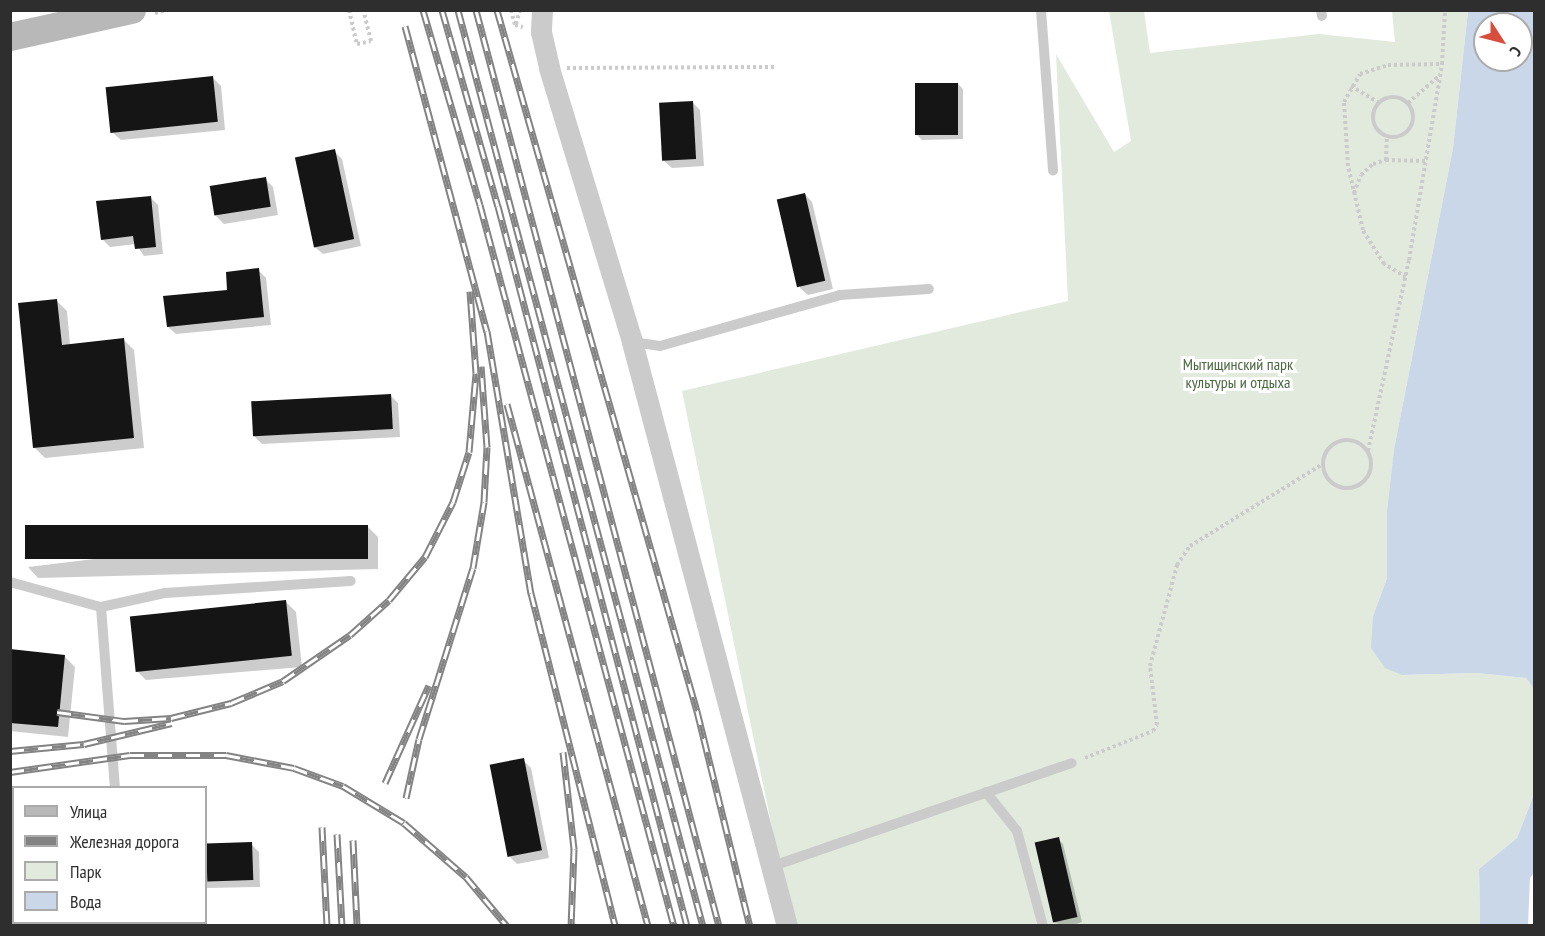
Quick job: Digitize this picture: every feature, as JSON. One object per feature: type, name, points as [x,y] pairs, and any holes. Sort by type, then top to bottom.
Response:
[{"type":"street","points":[[10,37],[132,10]]},
{"type":"street","points":[[542,10],[541,32],[549,68],[632,342],[787,926]]},
{"type":"lane","points":[[1041,10],[1053,171]]},
{"type":"lane","points":[[632,342],[660,346],[840,295],[928,289]]},
{"type":"lane","points":[[10,582],[102,607],[165,593],[351,581]]},
{"type":"lane","points":[[102,607],[115,786]]},
{"type":"lane","points":[[770,867],[1072,763]]},
{"type":"lane","points":[[986,792],[1017,831],[1043,926]]},
{"type":"path","points":[[349,10],[357,44],[371,41],[363,10]]},
{"type":"path","points":[[516,25],[520,10]]},
{"type":"path","points":[[1323,464],[1335,484],[1358,486],[1369,474],[1368,451],[1406,277],[1442,64],[1445,10]]},
{"type":"path","points":[[1406,277],[1384,264],[1373,251],[1353,196],[1344,129],[1344,102],[1351,86],[1360,74],[1388,65],[1442,64]]},
{"type":"path","points":[[549,68],[776,67]]},
{"type":"path","points":[[1408,104],[1440,75]]},
{"type":"path","points":[[1351,86],[1379,103],[1397,97],[1408,104],[1413,115],[1410,127],[1400,136],[1387,136]]},
{"type":"path","points":[[1379,103],[1374,122],[1387,136],[1386,160]]},
{"type":"path","points":[[1353,196],[1361,175],[1373,164],[1386,160],[1426,161]]},
{"type":"path","points":[[1072,763],[1142,736],[1157,725],[1150,666],[1177,565],[1190,546],[1323,464],[1328,449],[1340,440],[1356,441],[1368,451]]},
{"type":"green space","name":"Мытищинский парк культуры и отдыха","points":[[1109,11],[1144,11],[1150,53],[1319,34],[1395,42],[1392,11],[1468,11],[1453,148],[1394,449],[1387,510],[1387,578],[1373,616],[1402,675],[1476,673],[1526,678],[1534,689],[1534,794],[1517,838],[1479,869],[1480,925],[792,925],[682,391],[1068,301],[1056,54],[1114,152],[1131,141]]},
{"type":"water","points":[[1468,11],[1534,11],[1534,689],[1526,678],[1476,673],[1402,675],[1385,668],[1371,648],[1373,616],[1387,578],[1387,510],[1394,449],[1453,148]]},
{"type":"water","points":[[1534,794],[1534,873],[1530,878],[1528,925],[1480,925],[1479,869],[1517,838]]},
{"type":"building","points":[[213,76],[218,122],[110,133],[106,87]]},
{"type":"building","points":[[915,83],[958,83],[958,135],[915,135]]},
{"type":"building","points":[[693,101],[696,159],[662,161],[659,103]]},
{"type":"building","points":[[335,149],[354,239],[314,248],[295,158]]},
{"type":"building","points":[[266,177],[271,207],[214,216],[210,186]]},
{"type":"building","points":[[805,193],[825,281],[797,287],[777,200]]},
{"type":"building","points":[[151,196],[156,247],[135,249],[133,236],[101,240],[96,201]]},
{"type":"building","points":[[259,268],[264,317],[167,327],[163,296],[227,290],[226,272]]},
{"type":"building","points":[[57,299],[62,345],[124,338],[134,438],[33,448],[18,303]]},
{"type":"building","points":[[391,394],[393,429],[253,436],[251,401]]},
{"type":"building","points":[[25,525],[368,525],[368,559],[25,559]]},
{"type":"building","points":[[286,600],[292,656],[136,672],[130,616]]},
{"type":"building","points":[[10,649],[65,655],[58,727],[10,723]]},
{"type":"building","points":[[524,758],[542,850],[508,857],[490,765]]},
{"type":"building","points":[[1059,837],[1077,917],[1053,923],[1035,843]]},
{"type":"building","points":[[252,842],[253,880],[207,882],[207,844]]},
{"type":"railway","points":[[423,10],[480,205],[674,926]]},
{"type":"railway","points":[[442,10],[498,206],[687,926]]},
{"type":"railway","points":[[458,10],[703,926]]},
{"type":"railway","points":[[476,10],[719,926]]},
{"type":"railway","points":[[497,10],[697,711],[750,926]]},
{"type":"railway","points":[[405,26],[487,331],[531,593],[615,926]]},
{"type":"railway","points":[[57,712],[124,721],[171,718],[231,703],[283,681],[350,635],[389,600],[425,557],[453,502],[469,452],[476,373],[470,291]]},
{"type":"railway","points":[[406,798],[419,739],[473,568],[484,502],[487,447],[481,366]]},
{"type":"railway","points":[[507,404],[648,926]]},
{"type":"railway","points":[[385,783],[429,685]]},
{"type":"railway","points":[[10,751],[84,744],[172,723]]},
{"type":"railway","points":[[563,752],[574,849],[571,926]]},
{"type":"railway","points":[[10,772],[130,755],[226,755],[294,768],[343,786],[404,823],[466,877],[507,926]]},
{"type":"railway","points":[[322,827],[327,926]]},
{"type":"railway","points":[[337,834],[342,926]]},
{"type":"railway","points":[[353,840],[357,926]]}]
